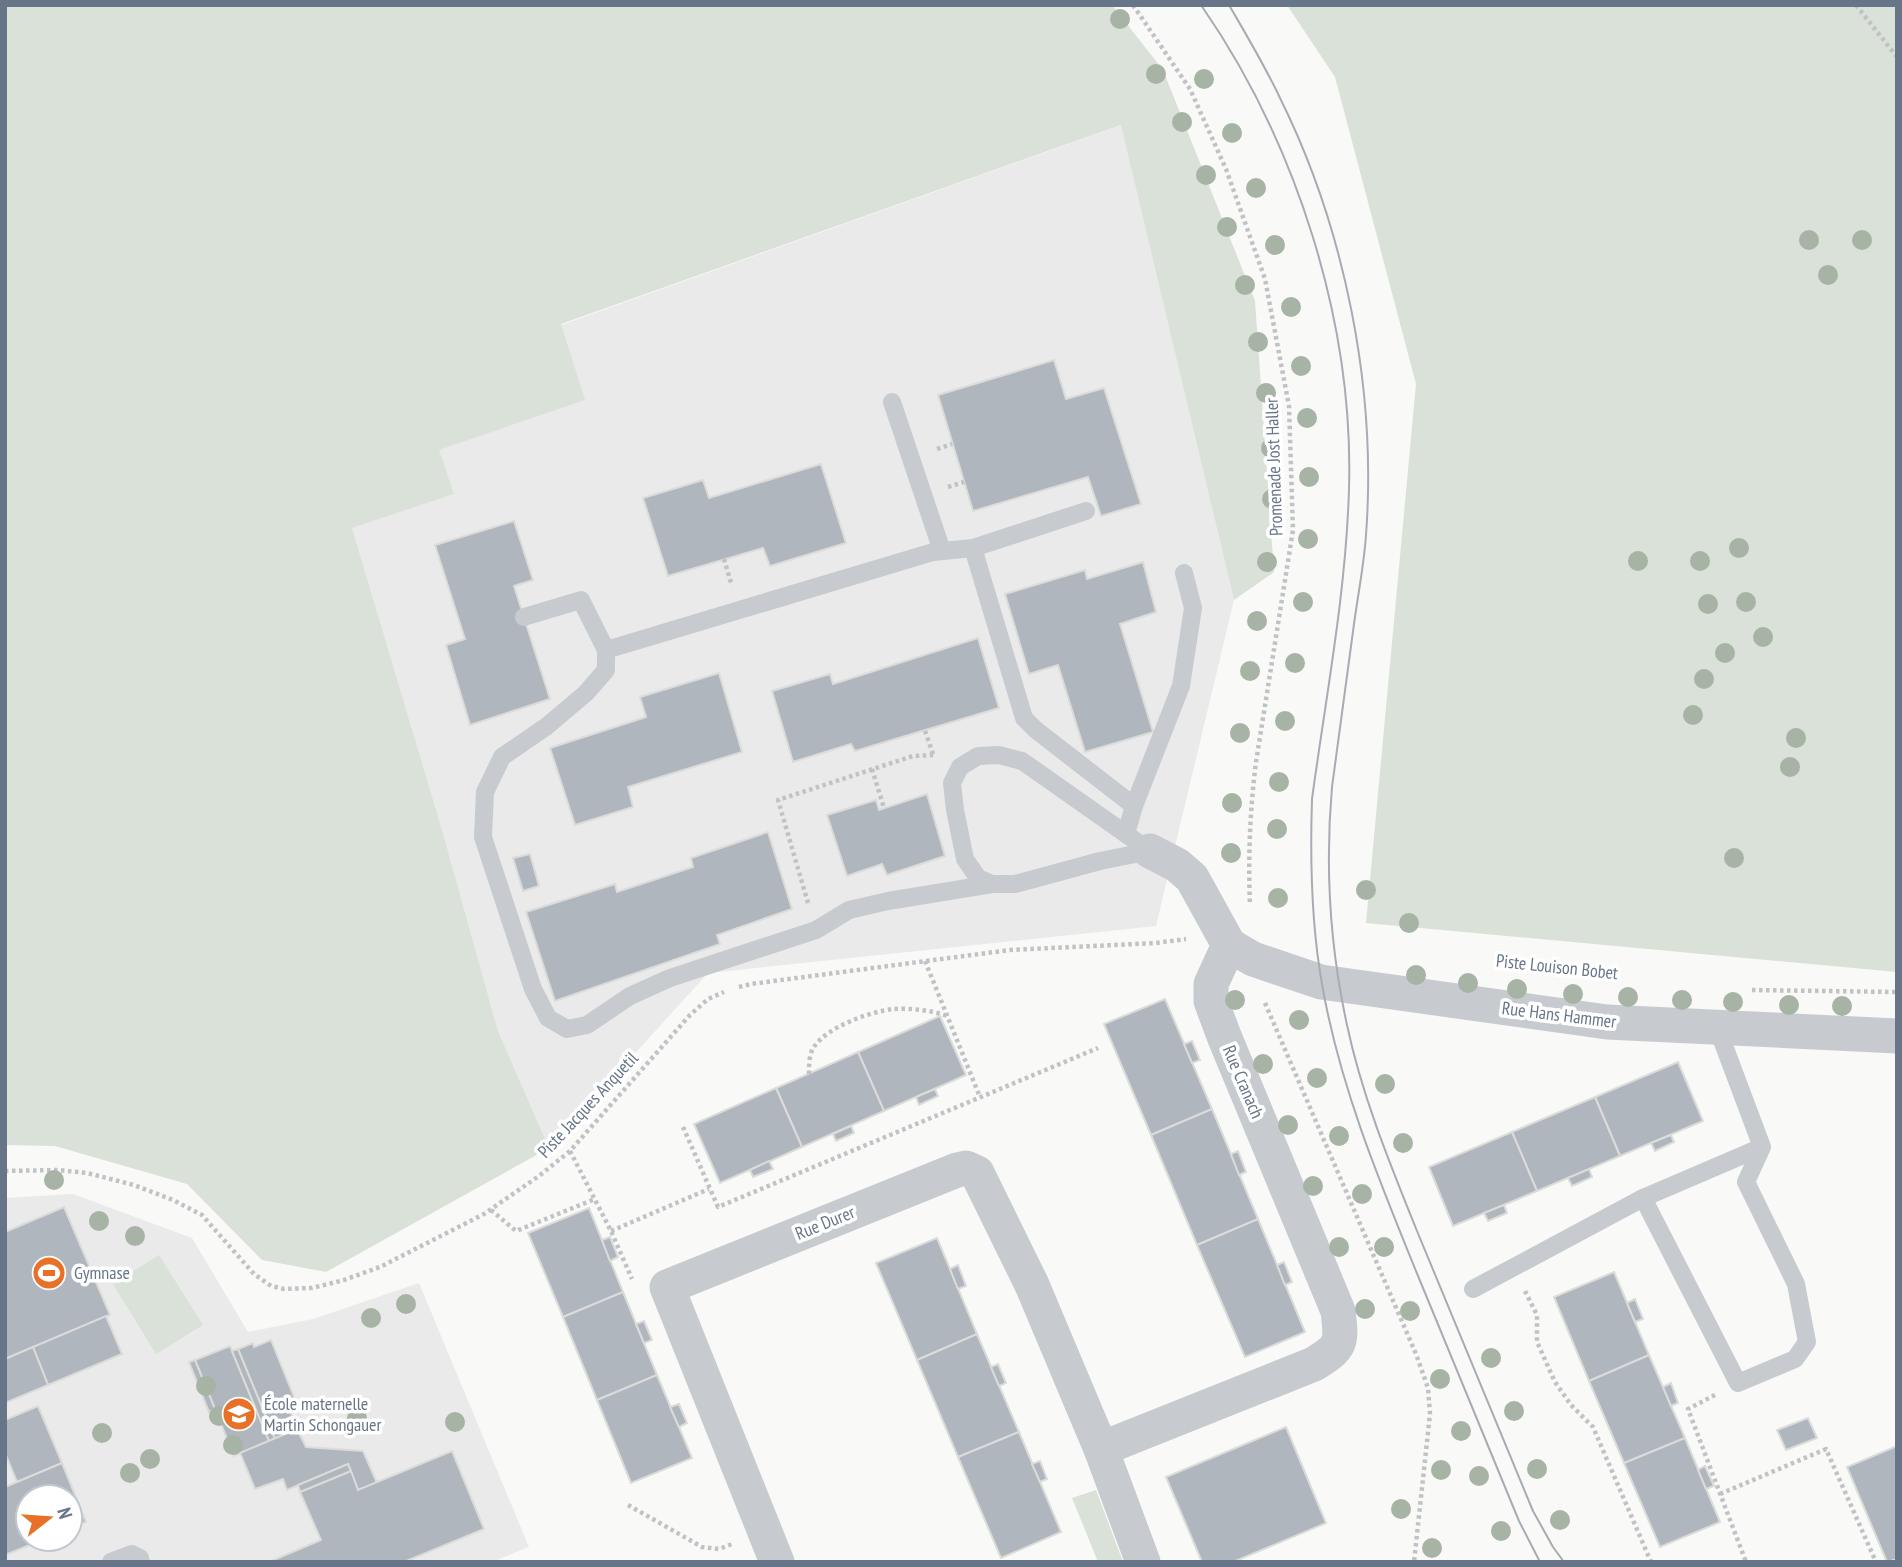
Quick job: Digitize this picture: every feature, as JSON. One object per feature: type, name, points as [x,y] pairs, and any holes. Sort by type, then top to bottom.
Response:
[{"type":"street","points":[[1138,842],[1177,865],[1192,878],[1245,942]]},
{"type":"street","name":"Rue Hans Hammer","points":[[1245,942],[1312,980],[1354,987],[1607,1023],[1897,1036]]},
{"type":"street","name":"Rue Cranach","points":[[1101,1449],[1314,1364],[1332,1353],[1342,1337],[1338,1311],[1211,1001],[1211,985],[1245,942]]},
{"type":"street","name":"Rue Durer","points":[[777,1562],[667,1287],[966,1168],[977,1173],[1031,1285],[1101,1449],[1143,1562]]},
{"type":"lane","points":[[892,402],[942,551]]},
{"type":"lane","points":[[606,649],[933,552],[973,548],[1086,511]]},
{"type":"lane","points":[[973,548],[1024,718],[1035,730],[1134,806]]},
{"type":"lane","points":[[1138,842],[1134,806],[1181,685],[1193,608],[1184,573]]},
{"type":"lane","points":[[524,617],[581,600],[606,649],[606,670],[586,693],[547,726],[502,757],[485,792],[483,837],[533,989],[548,1018],[567,1030],[587,1025],[630,996],[670,978],[816,930],[849,910],[992,884],[1015,884],[1100,861],[1138,842]]},
{"type":"lane","points":[[992,884],[978,878],[965,859],[952,783],[960,767],[978,756],[999,755],[1022,761],[1138,842]]},
{"type":"lane","points":[[1643,1198],[1738,1383],[1795,1359],[1807,1342],[1796,1284],[1746,1182],[1762,1147],[1717,1027]]},
{"type":"lane","points":[[1473,1289],[1643,1198],[1762,1147]]},
{"type":"lane","points":[[111,1562],[132,1554],[140,1558],[141,1562]]},
{"type":"path","name":"Promenade Jost Haller","points":[[1133,5],[1190,89],[1226,169],[1265,279],[1289,406],[1293,530],[1256,762],[1245,942],[1257,984],[1416,1354],[1428,1388],[1430,1414],[1414,1562]]},
{"type":"path","points":[[1856,5],[1897,57]]},
{"type":"path","points":[[925,731],[933,754]]},
{"type":"path","points":[[816,930],[778,800],[913,756],[933,754],[960,767]]},
{"type":"path","points":[[872,769],[884,808]]},
{"type":"path","name":"Piste Jacques Anquetil","points":[[5,1171],[58,1170],[88,1173],[134,1185],[202,1215],[254,1275],[271,1286],[284,1289],[312,1288],[380,1267],[491,1210],[539,1176],[570,1151],[690,1015],[708,999],[727,990],[751,984],[1010,950],[1156,943],[1185,939],[1245,942]]},
{"type":"path","points":[[925,961],[980,1097]]},
{"type":"path","points":[[1746,989],[1897,992]]},
{"type":"path","points":[[809,1074],[809,1061],[814,1047],[831,1031],[863,1016],[893,1009],[934,1011],[947,1016]]},
{"type":"path","points":[[683,1127],[718,1208],[1098,1048]]},
{"type":"path","points":[[611,1231],[709,1189]]},
{"type":"path","points":[[491,1210],[516,1231],[595,1199]]},
{"type":"path","points":[[1514,1267],[1537,1315],[1537,1342],[1555,1382],[1571,1405],[1593,1427],[1651,1562]]},
{"type":"path","points":[[1738,1383],[1688,1409],[1746,1562]]},
{"type":"path","points":[[1720,1494],[1826,1449],[1876,1562]]},
{"type":"path","points":[[628,1505],[702,1547],[719,1549],[743,1541]]},
{"type":"shaded area","points":[[5,5],[1112,5],[1163,70],[1255,301],[1274,572],[1234,600],[1121,125],[561,324],[585,400],[439,450],[454,494],[352,528],[441,826],[498,1031],[549,1148],[326,1272],[262,1260],[187,1184],[55,1146],[5,1145]]},
{"type":"shaded area","points":[[1287,5],[1897,5],[1897,972],[1366,923],[1416,384],[1335,77]]},
{"type":"shaded area","points":[[1122,125],[1234,600],[1156,926],[708,973],[549,1148],[498,1031],[441,826],[352,528],[454,494],[438,450],[584,400],[561,325]]},
{"type":"shaded area","name":"École maternelle Martin Schongauer","points":[[73,1194],[192,1238],[248,1332],[313,1319],[419,1283],[529,1547],[492,1562],[5,1562],[5,1198]]},
{"type":"shaded area","points":[[159,1255],[203,1325],[156,1354],[113,1284]]},
{"type":"shaded area","points":[[1096,1490],[1123,1562],[1098,1562],[1072,1498]]},
{"type":"building","points":[[1054,360],[1066,399],[1104,388],[1141,504],[1101,516],[1088,477],[973,511],[938,395]]},
{"type":"building","points":[[821,464],[846,543],[770,566],[763,548],[668,576],[643,498],[703,480],[709,498]]},
{"type":"building","points":[[514,521],[533,580],[514,586],[550,699],[470,725],[446,645],[465,639],[435,545]]},
{"type":"building","points":[[1143,562],[1156,612],[1120,624],[1153,732],[1085,752],[1058,665],[1029,674],[1005,594],[1085,570],[1087,579]]},
{"type":"building","points":[[978,638],[999,708],[855,751],[851,744],[793,762],[772,691],[830,674],[833,684]]},
{"type":"building","points":[[719,673],[742,752],[628,787],[633,807],[575,825],[550,748],[646,717],[640,697]]},
{"type":"building","points":[[927,794],[945,856],[887,875],[882,864],[847,876],[827,815],[876,800],[879,810]]},
{"type":"building","points":[[768,832],[792,909],[717,935],[720,944],[555,1001],[526,912],[615,884],[617,892],[693,867],[691,858]]},
{"type":"building","points":[[530,854],[539,886],[523,891],[513,858]]},
{"type":"building","points":[[1165,999],[1212,1109],[1151,1135],[1104,1024]]},
{"type":"building","points":[[940,1016],[966,1075],[884,1111],[858,1052]]},
{"type":"building","points":[[1192,1041],[1200,1060],[1192,1063],[1184,1044]]},
{"type":"building","points":[[858,1052],[884,1111],[802,1147],[776,1088]]},
{"type":"building","points":[[1678,1062],[1703,1121],[1620,1156],[1595,1097]]},
{"type":"building","points":[[776,1088],[802,1147],[720,1183],[694,1124]]},
{"type":"building","points":[[935,1089],[938,1096],[919,1105],[916,1097]]},
{"type":"building","points":[[1595,1097],[1620,1156],[1537,1191],[1512,1132]]},
{"type":"building","points":[[1212,1109],[1258,1219],[1197,1245],[1151,1135]]},
{"type":"building","points":[[851,1126],[854,1133],[836,1141],[833,1134]]},
{"type":"building","points":[[1512,1132],[1537,1191],[1453,1226],[1429,1167]]},
{"type":"building","points":[[1671,1135],[1674,1142],[1655,1151],[1651,1143]]},
{"type":"building","points":[[1238,1151],[1246,1172],[1239,1175],[1231,1154]]},
{"type":"building","points":[[769,1161],[773,1169],[753,1177],[750,1170]]},
{"type":"building","points":[[1589,1169],[1592,1177],[1572,1186],[1568,1178]]},
{"type":"building","points":[[1504,1205],[1507,1213],[1488,1221],[1484,1213]]},
{"type":"building","name":"Gymnase","points":[[64,1207],[110,1315],[5,1359],[5,1232]]},
{"type":"building","points":[[589,1208],[623,1292],[563,1317],[528,1233]]},
{"type":"building","points":[[1258,1219],[1305,1332],[1245,1357],[1197,1245]]},
{"type":"building","points":[[610,1237],[618,1257],[610,1261],[602,1240]]},
{"type":"building","points":[[937,1238],[977,1334],[917,1360],[876,1263]]},
{"type":"building","points":[[1284,1262],[1292,1282],[1285,1285],[1277,1265]]},
{"type":"building","points":[[958,1265],[966,1286],[958,1289],[950,1269]]},
{"type":"building","points":[[1614,1272],[1649,1355],[1589,1381],[1554,1297]]},
{"type":"building","points":[[623,1292],[657,1375],[597,1400],[563,1317]]},
{"type":"building","points":[[1635,1299],[1643,1319],[1635,1322],[1627,1303]]},
{"type":"building","points":[[106,1316],[122,1354],[48,1385],[33,1347]]},
{"type":"building","points":[[644,1321],[652,1340],[644,1343],[636,1324]]},
{"type":"building","points":[[977,1334],[1019,1432],[958,1457],[917,1360]]},
{"type":"building","points":[[271,1340],[298,1407],[290,1411],[297,1429],[275,1439],[238,1349],[253,1343],[254,1347]]},
{"type":"building","points":[[230,1346],[269,1441],[234,1456],[195,1360]]},
{"type":"building","points":[[33,1347],[48,1385],[5,1403],[5,1359]]},
{"type":"building","points":[[238,1349],[275,1439],[269,1441],[232,1351]]},
{"type":"building","points":[[1649,1355],[1685,1438],[1624,1463],[1589,1381]]},
{"type":"building","points":[[195,1360],[215,1409],[209,1412],[189,1362]]},
{"type":"building","points":[[998,1364],[1006,1383],[999,1386],[991,1367]]},
{"type":"building","points":[[657,1375],[692,1458],[631,1483],[597,1400]]},
{"type":"building","points":[[1671,1383],[1678,1403],[1671,1406],[1663,1387]]},
{"type":"building","points":[[679,1404],[687,1423],[679,1427],[670,1407]]},
{"type":"building","points":[[38,1406],[62,1463],[17,1482],[5,1453],[5,1420]]},
{"type":"building","points":[[1808,1418],[1817,1438],[1786,1450],[1777,1430]]},
{"type":"building","points":[[1286,1427],[1326,1523],[1233,1562],[1202,1562],[1166,1477]]},
{"type":"building","points":[[297,1429],[306,1447],[363,1451],[377,1483],[358,1490],[348,1464],[287,1490],[283,1479],[255,1489],[240,1453]]},
{"type":"building","points":[[1019,1432],[1061,1532],[1001,1558],[958,1457]]},
{"type":"building","points":[[1685,1438],[1720,1522],[1660,1547],[1624,1463]]},
{"type":"building","points":[[1897,1446],[1897,1559],[1887,1562],[1847,1467]]},
{"type":"building","points":[[452,1451],[484,1529],[404,1562],[269,1562],[321,1540],[300,1492],[351,1471],[358,1490]]},
{"type":"building","points":[[1040,1461],[1047,1479],[1040,1482],[1032,1464]]},
{"type":"building","points":[[62,1463],[70,1483],[14,1483]]},
{"type":"building","points":[[348,1464],[351,1471],[300,1492],[298,1485]]},
{"type":"building","points":[[1705,1466],[1714,1486],[1706,1489],[1698,1470]]},
{"type":"building","points":[[14,1483],[14,1551],[5,1555],[5,1487]]},
{"type":"tram line","points":[[1201,5],[1235,58],[1265,115],[1291,174],[1329,299],[1341,362],[1348,426],[1347,528],[1340,606],[1311,822],[1316,938],[1329,1021],[1349,1094],[1388,1201],[1519,1521],[1540,1562]]},
{"type":"tram line","points":[[1229,5],[1262,63],[1303,148],[1339,255],[1361,367],[1368,480],[1366,535],[1332,787],[1329,847],[1330,906],[1336,966],[1347,1025],[1369,1104],[1417,1231],[1533,1511],[1564,1562]]},
{"type":"place","name":"Gymnase","points":[[49,1273]]},
{"type":"place","name":"École maternelle Martin Schongauer","points":[[239,1414]]}]
